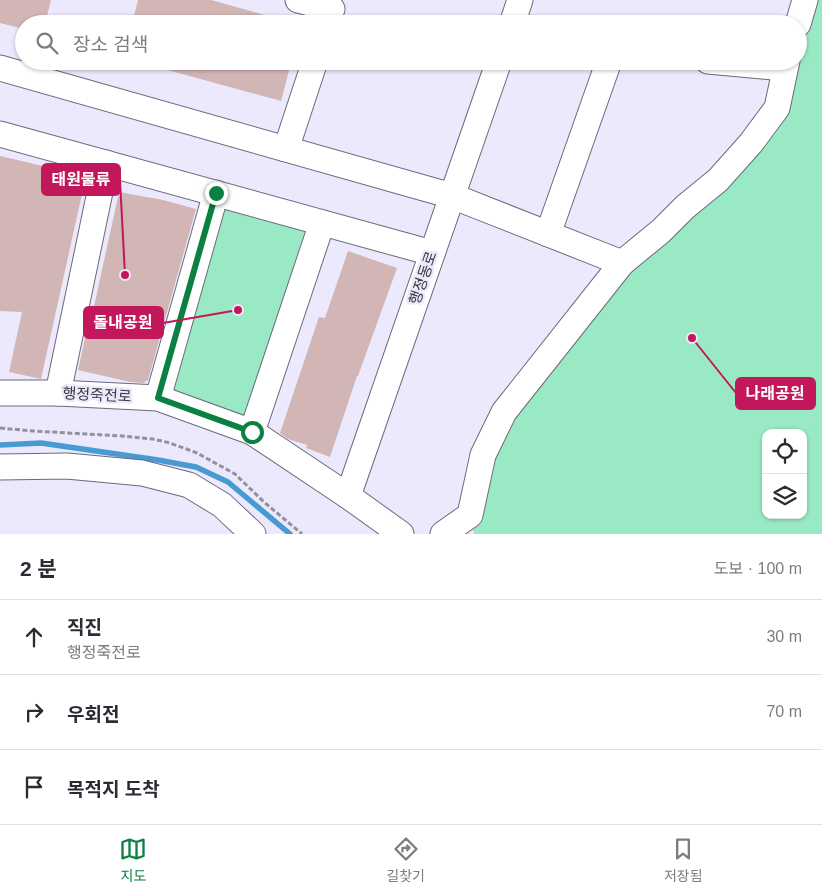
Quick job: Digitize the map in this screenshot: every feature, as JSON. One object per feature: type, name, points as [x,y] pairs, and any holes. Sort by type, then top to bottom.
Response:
[{"type":"street","points":[[298,0],[332,11]]},
{"type":"street","points":[[515,15],[520,0]]},
{"type":"street","points":[[801,15],[805,0]]},
{"type":"street","points":[[0,68],[452,196],[622,264]]},
{"type":"street","points":[[286,149],[312,70]]},
{"type":"street","name":"행정동로","points":[[348,496],[496,70]]},
{"type":"street","points":[[548,234],[606,70]]},
{"type":"street","points":[[443,534],[472,525],[483,455],[504,412],[622,264],[718,180],[751,143],[778,108],[785,70]]},
{"type":"street","points":[[0,134],[432,253]]},
{"type":"street","points":[[58,392],[106,163]]},
{"type":"street","points":[[158,398],[216,193]]},
{"type":"street","points":[[252,432],[322,223]]},
{"type":"street","name":"행정죽전로","points":[[0,392],[58,392],[158,398],[252,432],[401,534]]},
{"type":"street","points":[[0,467],[67,466],[142,473],[189,485],[222,505],[253,534]]},
{"type":"green space","points":[[805,0],[822,0],[822,534],[474,534],[470,515],[483,455],[622,263],[718,180],[792,70],[807,70],[807,15],[801,15]]},
{"type":"green space","points":[[216,193],[322,223],[252,432],[158,398]]},
{"type":"building","points":[[0,0],[51,0],[47,15],[15,15],[15,27],[0,23]]},
{"type":"building","points":[[138,0],[211,0],[265,15],[134,15]]},
{"type":"building","points":[[168,70],[289,70],[281,101]]},
{"type":"building","points":[[0,156],[86,176],[41,379],[9,372],[22,312],[0,311]]},
{"type":"building","points":[[119,192],[163,200],[196,209],[148,380],[143,383],[130,382],[78,370],[88,325],[90,325]]},
{"type":"building","points":[[348,251],[397,268],[357,376],[330,457],[306,448],[307,445],[288,439],[280,433],[319,317],[325,318]]},
{"type":"waterway","points":[[0,445],[41,443],[196,467],[228,482],[290,534]]},
{"type":"place","name":"태원물류","points":[[125,275]]},
{"type":"place","name":"돌내공원","points":[[238,310]]},
{"type":"place","name":"나래공원","points":[[692,338]]},
{"type":"route","points":[[216,193],[158,398],[252,432]]}]
